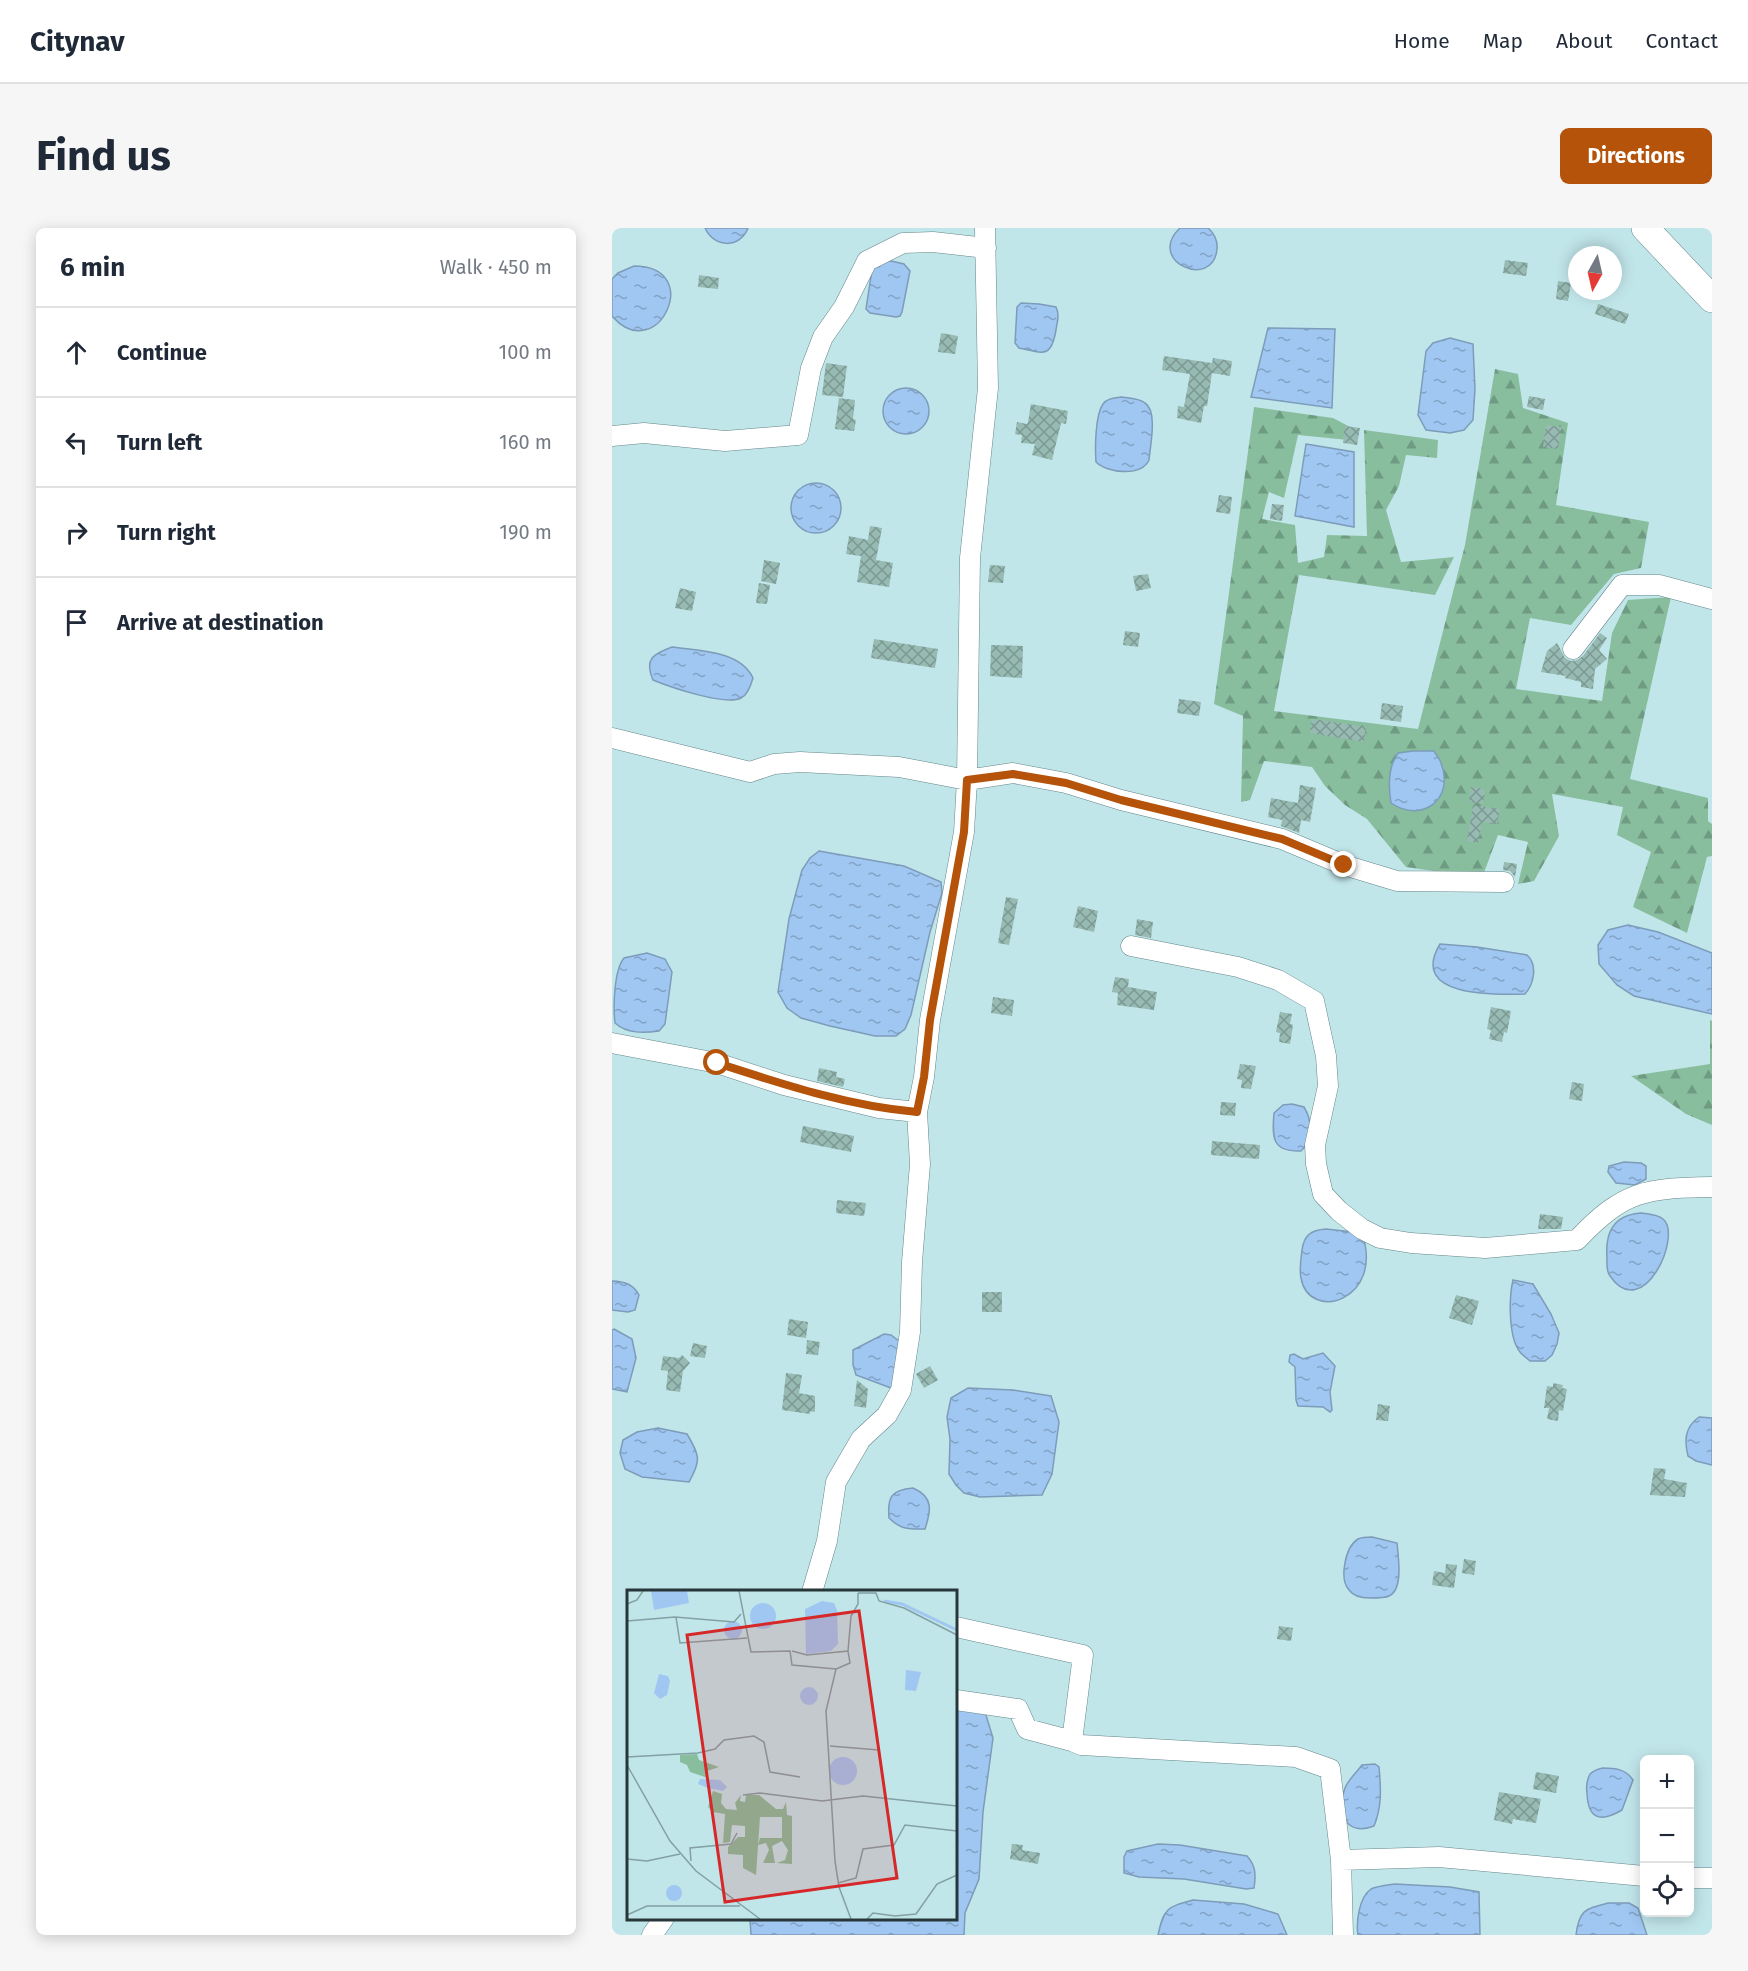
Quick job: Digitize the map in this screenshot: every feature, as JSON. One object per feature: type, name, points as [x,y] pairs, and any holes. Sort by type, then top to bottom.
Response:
[{"type":"highway","points":[[1645,228],[1712,299]]},
{"type":"street","points":[[813,1590],[827,1541],[836,1482],[861,1439],[887,1415],[901,1390],[910,1332],[912,1262],[920,1164],[917,1112],[924,1077],[930,1020],[964,832],[967,780],[970,558],[988,388],[986,228]]},
{"type":"street","points":[[612,436],[644,433],[725,441],[798,435],[811,368],[823,337],[844,307],[867,261],[903,243],[933,242],[986,248]]},
{"type":"street","points":[[1573,649],[1622,585],[1659,585],[1712,598]]},
{"type":"street","points":[[612,738],[750,772],[774,764],[800,762],[899,766],[967,780],[1013,774],[1066,783],[1121,800],[1282,839],[1344,865],[1397,881],[1504,882]]},
{"type":"street","points":[[1131,946],[1238,967],[1278,980],[1314,1001],[1326,1056],[1328,1086],[1315,1145],[1321,1187],[1323,1194],[1339,1211],[1362,1229],[1380,1238],[1485,1248],[1577,1240],[1608,1210],[1637,1194],[1669,1188],[1712,1187]]},
{"type":"street","points":[[612,1042],[717,1063],[784,1085],[879,1108],[917,1112]]},
{"type":"street","points":[[957,1627],[1083,1655],[1072,1741]]},
{"type":"street","points":[[957,1700],[1018,1708],[1027,1729],[1087,1746],[1296,1757],[1330,1769],[1341,1860],[1343,1935]]},
{"type":"street","points":[[1341,1860],[1439,1857],[1640,1876]]},
{"type":"street","points":[[1694,1878],[1712,1878]]},
{"type":"street","points":[[652,1935],[663,1920]]},
{"type":"green space","points":[[1495,369],[1518,374],[1523,408],[1568,423],[1556,505],[1649,522],[1641,568],[1614,574],[1571,625],[1530,618],[1516,689],[1602,701],[1612,633],[1628,600],[1671,597],[1630,779],[1708,798],[1708,821],[1712,824],[1712,856],[1707,857],[1687,933],[1633,907],[1651,852],[1617,835],[1623,807],[1552,794],[1559,836],[1534,881],[1518,884],[1528,842],[1498,835],[1482,878],[1406,867],[1367,819],[1345,805],[1325,786],[1312,767],[1264,761],[1250,800],[1241,802],[1243,716],[1214,704],[1254,407],[1333,418],[1352,428],[1348,440],[1298,435],[1284,498],[1269,492],[1262,519],[1295,525],[1298,563],[1324,557],[1327,535],[1367,536],[1364,430],[1438,440],[1437,458],[1406,455],[1399,486],[1386,510],[1401,562],[1454,557],[1435,595],[1299,575],[1274,711],[1418,729],[1465,545]]},
{"type":"green space","points":[[1710,1020],[1712,1021],[1712,1125],[1686,1114],[1631,1076],[1710,1064]]},
{"type":"water","points":[[705,228],[748,228],[739,240],[727,243],[714,239]]},
{"type":"water","points":[[1180,228],[1208,228],[1217,243],[1213,262],[1205,268],[1194,270],[1184,267],[1175,260],[1170,251],[1171,240]]},
{"type":"water","points":[[891,261],[904,264],[910,271],[902,312],[896,317],[870,313],[866,309],[872,270],[877,262]]},
{"type":"water","points":[[634,266],[656,270],[667,281],[671,296],[667,310],[658,323],[645,330],[629,329],[612,316],[612,279],[618,273]]},
{"type":"water","points":[[1021,303],[1056,307],[1058,316],[1054,339],[1045,352],[1019,348],[1015,343],[1017,307]]},
{"type":"water","points":[[1268,328],[1335,329],[1332,408],[1251,397]]},
{"type":"water","points":[[1450,338],[1473,344],[1475,389],[1473,420],[1464,430],[1450,433],[1426,430],[1418,415],[1426,351],[1433,343]]},
{"type":"water","points":[[906,388],[922,395],[929,411],[922,427],[906,434],[890,427],[883,411],[890,395]]},
{"type":"water","points":[[1121,397],[1143,401],[1151,413],[1149,460],[1139,469],[1132,471],[1115,471],[1096,462],[1096,432],[1100,409],[1107,401]]},
{"type":"water","points":[[1306,444],[1354,452],[1354,527],[1295,516]]},
{"type":"water","points":[[811,483],[821,483],[834,490],[841,503],[841,513],[834,526],[821,533],[811,533],[802,529],[795,522],[791,513],[791,503],[795,494],[802,487]]},
{"type":"water","points":[[672,647],[717,653],[739,662],[753,678],[750,687],[741,698],[723,700],[697,695],[653,680],[650,673],[652,658]]},
{"type":"water","points":[[1434,751],[1444,776],[1440,797],[1424,809],[1414,811],[1391,803],[1389,783],[1392,764],[1398,753]]},
{"type":"water","points":[[819,851],[904,866],[941,882],[942,893],[930,932],[911,1015],[905,1029],[896,1036],[875,1036],[801,1018],[787,1008],[778,992],[789,919],[802,870],[810,858]]},
{"type":"water","points":[[1628,925],[1658,932],[1712,953],[1712,1014],[1634,996],[1617,985],[1599,964],[1598,945],[1608,930]]},
{"type":"water","points":[[1440,944],[1527,955],[1534,969],[1531,985],[1525,994],[1494,994],[1476,993],[1445,983],[1435,974],[1433,961]]},
{"type":"water","points":[[647,953],[665,959],[672,972],[665,1024],[659,1031],[630,1031],[615,1023],[616,980],[624,958]]},
{"type":"water","points":[[1292,1104],[1304,1107],[1309,1118],[1310,1136],[1301,1151],[1284,1149],[1279,1146],[1274,1136],[1274,1113],[1283,1105]]},
{"type":"water","points":[[1624,1162],[1641,1163],[1646,1166],[1646,1179],[1635,1185],[1616,1183],[1608,1172],[1609,1166]]},
{"type":"water","points":[[1641,1213],[1663,1219],[1668,1228],[1668,1241],[1664,1257],[1656,1272],[1647,1283],[1635,1290],[1623,1288],[1610,1276],[1607,1249],[1609,1233],[1617,1222],[1631,1214]]},
{"type":"water","points":[[1326,1229],[1362,1233],[1366,1256],[1363,1275],[1355,1289],[1343,1298],[1330,1301],[1317,1300],[1307,1292],[1300,1272],[1304,1241],[1312,1232]]},
{"type":"water","points":[[1513,1280],[1533,1284],[1551,1314],[1559,1333],[1552,1355],[1545,1361],[1530,1361],[1516,1345],[1511,1327]]},
{"type":"water","points":[[612,1281],[628,1284],[637,1292],[639,1295],[635,1310],[628,1312],[612,1310]]},
{"type":"water","points":[[612,1330],[632,1339],[636,1358],[627,1392],[612,1389]]},
{"type":"water","points":[[884,1334],[891,1335],[899,1341],[897,1375],[891,1388],[856,1375],[853,1365],[853,1350]]},
{"type":"water","points":[[1323,1353],[1335,1366],[1330,1392],[1332,1410],[1330,1412],[1323,1407],[1298,1406],[1295,1367],[1289,1362],[1290,1355],[1294,1354],[1303,1359]]},
{"type":"water","points":[[968,1388],[1013,1390],[1051,1396],[1059,1422],[1052,1474],[1042,1495],[980,1497],[964,1493],[956,1485],[949,1474],[950,1439],[947,1417],[951,1398]]},
{"type":"water","points":[[1699,1417],[1712,1418],[1712,1465],[1696,1461],[1688,1456],[1686,1445],[1688,1430]]},
{"type":"water","points":[[658,1428],[687,1434],[697,1457],[696,1468],[689,1482],[642,1477],[625,1469],[620,1453],[623,1440],[637,1432]]},
{"type":"water","points":[[913,1488],[928,1500],[929,1516],[925,1529],[906,1528],[897,1525],[889,1518],[889,1504],[892,1496],[900,1490]]},
{"type":"water","points":[[1363,1537],[1397,1543],[1399,1564],[1397,1587],[1387,1597],[1359,1597],[1351,1592],[1344,1579],[1345,1563],[1353,1543]]},
{"type":"water","points":[[957,1708],[985,1712],[993,1738],[983,1812],[979,1879],[965,1913],[964,1935],[751,1935],[750,1920],[957,1920]]},
{"type":"water","points":[[1375,1764],[1379,1767],[1380,1790],[1377,1819],[1374,1826],[1364,1829],[1356,1828],[1345,1820],[1341,1806],[1342,1797],[1348,1782],[1362,1765]]},
{"type":"water","points":[[1603,1768],[1620,1770],[1627,1773],[1633,1780],[1622,1810],[1602,1817],[1593,1813],[1590,1808],[1587,1781],[1590,1774]]},
{"type":"water","points":[[1158,1844],[1180,1845],[1247,1856],[1255,1871],[1254,1888],[1246,1889],[1184,1879],[1139,1877],[1124,1873],[1124,1857],[1127,1851]]},
{"type":"water","points":[[1395,1884],[1450,1887],[1479,1892],[1480,1935],[1358,1935],[1359,1910],[1367,1893],[1373,1888]]},
{"type":"water","points":[[1193,1900],[1244,1904],[1278,1914],[1287,1935],[1158,1935],[1162,1919],[1168,1910]]},
{"type":"water","points":[[1608,1903],[1629,1903],[1638,1908],[1647,1935],[1576,1935],[1581,1915],[1594,1907]]},
{"type":"building","points":[[1505,260],[1528,263],[1526,276],[1503,273]]},
{"type":"building","points":[[699,275],[719,278],[718,289],[698,287]]},
{"type":"building","points":[[1558,281],[1568,283],[1568,301],[1556,299]]},
{"type":"building","points":[[1598,304],[1629,314],[1625,324],[1595,314]]},
{"type":"building","points":[[941,333],[958,336],[955,354],[938,352]]},
{"type":"building","points":[[1164,356],[1212,363],[1213,358],[1232,361],[1230,376],[1212,373],[1207,406],[1204,406],[1201,423],[1177,418],[1178,406],[1184,407],[1190,374],[1162,370]]},
{"type":"building","points":[[826,363],[847,366],[843,397],[822,395]]},
{"type":"building","points":[[1529,396],[1545,399],[1543,410],[1527,407]]},
{"type":"building","points":[[839,398],[855,400],[854,431],[835,429]]},
{"type":"building","points":[[1031,404],[1068,411],[1066,424],[1061,423],[1052,460],[1032,455],[1035,444],[1021,443],[1022,435],[1015,434],[1017,422],[1027,424]]},
{"type":"building","points":[[1546,425],[1562,427],[1558,449],[1543,447]]},
{"type":"building","points":[[1345,426],[1360,428],[1357,445],[1343,443]]},
{"type":"building","points":[[1219,495],[1232,497],[1230,514],[1216,512]]},
{"type":"building","points":[[1272,504],[1284,505],[1282,521],[1270,519]]},
{"type":"building","points":[[870,526],[882,528],[876,560],[893,563],[889,587],[857,582],[861,556],[846,554],[849,536],[868,540]]},
{"type":"building","points":[[764,560],[780,563],[776,584],[761,581]]},
{"type":"building","points":[[990,565],[1005,566],[1003,583],[988,582]]},
{"type":"building","points":[[1148,574],[1151,588],[1136,591],[1133,576]]},
{"type":"building","points":[[759,583],[770,585],[767,604],[756,603]]},
{"type":"building","points":[[680,588],[696,592],[692,611],[675,608]]},
{"type":"building","points":[[1125,631],[1140,633],[1138,647],[1123,645]]},
{"type":"building","points":[[1600,633],[1607,638],[1599,650],[1607,659],[1595,669],[1593,689],[1581,687],[1581,682],[1565,678],[1566,676],[1541,672],[1547,651],[1557,643],[1565,658],[1571,661],[1577,660],[1583,656]]},
{"type":"building","points":[[874,639],[938,649],[935,668],[871,658]]},
{"type":"building","points":[[991,645],[1023,646],[1022,678],[990,676]]},
{"type":"building","points":[[1179,699],[1201,702],[1199,716],[1177,713]]},
{"type":"building","points":[[1382,703],[1403,706],[1401,722],[1380,719]]},
{"type":"building","points":[[1312,719],[1366,727],[1364,742],[1310,733]]},
{"type":"building","points":[[1300,785],[1316,788],[1310,822],[1301,820],[1299,833],[1281,826],[1282,820],[1268,817],[1271,798],[1298,803]]},
{"type":"building","points":[[1471,787],[1485,789],[1483,804],[1469,802]]},
{"type":"building","points":[[1473,805],[1500,809],[1497,824],[1482,822],[1478,843],[1467,841]]},
{"type":"building","points":[[1504,862],[1517,864],[1515,877],[1510,871],[1503,870]]},
{"type":"building","points":[[1006,897],[1018,899],[1009,945],[998,943]]},
{"type":"building","points":[[1078,906],[1098,911],[1094,932],[1073,927]]},
{"type":"building","points":[[1137,919],[1153,922],[1151,938],[1135,935]]},
{"type":"building","points":[[1115,977],[1129,979],[1128,987],[1157,992],[1154,1010],[1117,1005],[1118,993],[1112,992]]},
{"type":"building","points":[[993,997],[1014,1000],[1012,1016],[991,1013]]},
{"type":"building","points":[[1491,1007],[1511,1011],[1507,1033],[1504,1032],[1502,1042],[1489,1039],[1491,1030],[1487,1029]]},
{"type":"building","points":[[1280,1012],[1292,1014],[1290,1044],[1279,1042],[1280,1033],[1276,1032]]},
{"type":"building","points":[[1240,1064],[1256,1066],[1251,1089],[1241,1088],[1242,1080],[1237,1079]]},
{"type":"building","points":[[819,1068],[837,1072],[836,1077],[845,1079],[843,1087],[817,1081]]},
{"type":"building","points":[[1572,1082],[1584,1084],[1582,1101],[1569,1099]]},
{"type":"building","points":[[1221,1102],[1236,1103],[1235,1116],[1220,1115]]},
{"type":"building","points":[[803,1126],[854,1136],[851,1152],[800,1142]]},
{"type":"building","points":[[1212,1141],[1260,1145],[1259,1159],[1211,1155]]},
{"type":"building","points":[[837,1200],[866,1203],[864,1216],[836,1213]]},
{"type":"building","points":[[1540,1214],[1563,1217],[1561,1229],[1538,1229]]},
{"type":"building","points":[[982,1292],[1002,1292],[1002,1312],[982,1312]]},
{"type":"building","points":[[1456,1295],[1479,1301],[1472,1325],[1449,1318]]},
{"type":"building","points":[[789,1319],[808,1322],[806,1338],[787,1335]]},
{"type":"building","points":[[807,1340],[820,1342],[818,1355],[806,1354]]},
{"type":"building","points":[[693,1343],[707,1346],[705,1358],[690,1356]]},
{"type":"building","points":[[682,1355],[690,1363],[683,1371],[680,1392],[666,1390],[668,1371],[661,1370],[663,1356],[679,1358]]},
{"type":"building","points":[[930,1366],[938,1380],[924,1388],[916,1374]]},
{"type":"building","points":[[786,1373],[802,1375],[799,1393],[815,1396],[815,1412],[810,1411],[810,1414],[782,1410]]},
{"type":"building","points":[[857,1380],[868,1389],[866,1408],[854,1406]]},
{"type":"building","points":[[1553,1383],[1563,1385],[1562,1388],[1567,1389],[1563,1411],[1559,1410],[1558,1421],[1547,1419],[1549,1408],[1544,1408],[1547,1386],[1553,1387]]},
{"type":"building","points":[[1378,1404],[1390,1406],[1388,1421],[1376,1420]]},
{"type":"building","points":[[1654,1468],[1666,1469],[1664,1479],[1687,1483],[1685,1497],[1650,1495]]},
{"type":"building","points":[[1464,1559],[1476,1561],[1474,1575],[1462,1573]]},
{"type":"building","points":[[1446,1564],[1457,1565],[1454,1588],[1432,1585],[1434,1571],[1445,1573]]},
{"type":"building","points":[[1279,1626],[1293,1628],[1291,1641],[1277,1639]]},
{"type":"building","points":[[1536,1772],[1559,1776],[1556,1793],[1533,1789]]},
{"type":"building","points":[[1499,1792],[1541,1799],[1536,1823],[1513,1819],[1512,1824],[1494,1820]]},
{"type":"building","points":[[1012,1844],[1023,1845],[1022,1850],[1040,1853],[1038,1864],[1010,1859]]},
{"type":"route","points":[[717,1063],[784,1085],[824,1095],[879,1108],[917,1112],[924,1077],[930,1020],[964,832],[967,780],[1013,774],[1066,783],[1121,800],[1282,839],[1344,865]]}]
